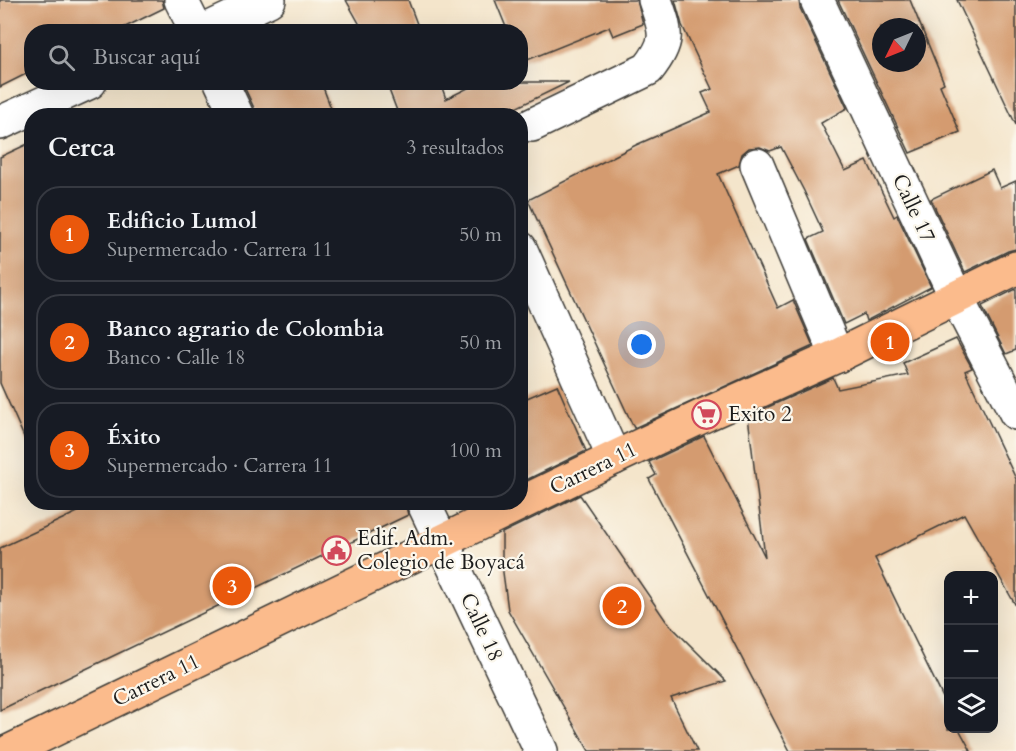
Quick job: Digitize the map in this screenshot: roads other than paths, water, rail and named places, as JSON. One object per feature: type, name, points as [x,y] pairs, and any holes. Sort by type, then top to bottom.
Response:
[{"type":"main road","name":"Carrera 11","points":[[528,500],[706,414],[837,356],[1016,268]]},
{"type":"main road","name":"Carrera 11","points":[[10,751],[506,510]]},
{"type":"street","points":[[181,0],[193,24]]},
{"type":"street","points":[[219,24],[269,0]]},
{"type":"street","points":[[532,125],[648,69],[661,52],[666,30],[655,0]]},
{"type":"street","name":"Calle 17","points":[[817,0],[956,297],[1016,413]]},
{"type":"street","points":[[33,108],[72,90]]},
{"type":"street","points":[[225,90],[233,108]]},
{"type":"street","points":[[0,123],[24,112]]},
{"type":"street","points":[[757,165],[837,356]]},
{"type":"street","points":[[528,266],[614,458]]},
{"type":"street","name":"Calle 18","points":[[427,510],[541,751]]},
{"type":"place","name":"Edificio Lumol","points":[[890,342]]},
{"type":"place","name":"Exito 2","points":[[707,414]]},
{"type":"place","name":"Edif. Adm. Colegio de Boyacá","points":[[336,550]]},
{"type":"place","name":"Éxito","points":[[232,586]]},
{"type":"place","name":"Banco agrario de Colombia","points":[[622,606]]}]
